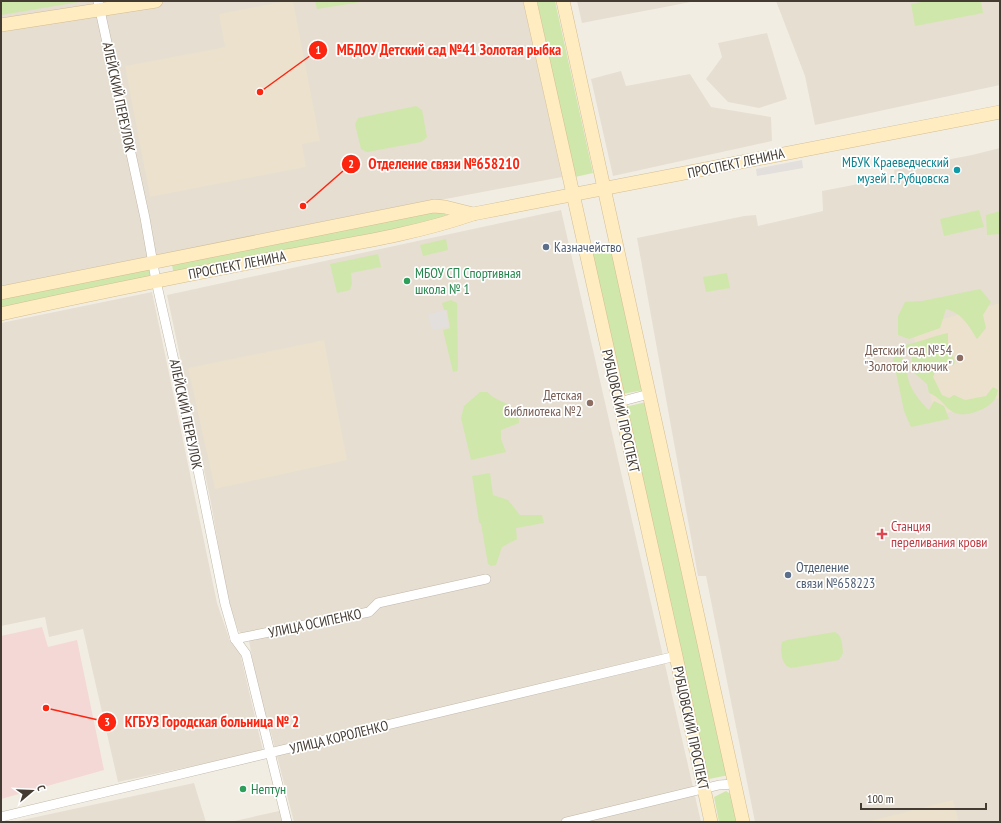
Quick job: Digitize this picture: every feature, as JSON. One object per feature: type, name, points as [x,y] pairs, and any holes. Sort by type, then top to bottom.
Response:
[{"type":"street","points":[[1,25],[99,6],[156,1]]},
{"type":"street","name":"РУБЦОВСКИЙ ПРОСПЕКТ","points":[[530,1],[676,656],[711,822]]},
{"type":"street","points":[[562,1],[605,190],[743,822]]},
{"type":"street","name":"АЛЕЙСКИЙ ПЕРЕУЛОК","points":[[99,6],[156,281],[193,445],[225,604],[235,639],[246,654],[287,822]]},
{"type":"street","name":"ПРОСПЕКТ ЛЕНИНА","points":[[1,314],[449,222],[473,214],[605,190],[1000,112]]},
{"type":"street","name":"ПРОСПЕКТ ЛЕНИНА","points":[[1,293],[434,206],[445,207],[473,214]]},
{"type":"street","points":[[445,207],[449,222]]},
{"type":"street","points":[[619,402],[649,394]]},
{"type":"street","name":"УЛИЦА ОСИПЕНКО","points":[[235,639],[369,612],[378,603],[486,579]]},
{"type":"street","name":"УЛИЦА КОРОЛЕНКО","points":[[1,817],[676,656]]},
{"type":"street","points":[[566,822],[704,789],[734,784]]},
{"type":"shaded area","points":[[1,1],[523,1],[562,177],[293,228],[1,289]]},
{"type":"shaded area","points":[[286,1],[293,1],[320,141],[302,144],[306,167],[150,197],[125,66],[225,47],[219,14]]},
{"type":"shaded area","points":[[577,1],[696,1],[582,23]]},
{"type":"shaded area","points":[[776,1],[1000,1],[1000,85],[815,125],[805,76]]},
{"type":"shaded area","points":[[767,33],[787,99],[759,108],[728,102],[706,79],[722,57],[718,43]]},
{"type":"shaded area","points":[[621,71],[626,86],[690,74],[711,107],[771,117],[772,141],[613,176],[591,79]]},
{"type":"shaded area","points":[[1000,148],[1000,822],[755,822],[706,576],[698,576],[637,238],[744,216],[756,215],[758,226],[823,211],[822,191],[895,177],[894,170]]},
{"type":"shaded area","points":[[802,160],[803,168],[757,176],[756,169]]},
{"type":"shaded area","points":[[561,210],[701,822],[294,822],[271,733],[262,710],[249,641],[238,630],[228,601],[211,503],[167,295]]},
{"type":"shaded area","points":[[152,292],[217,603],[230,641],[240,653],[263,751],[118,782],[83,629],[49,637],[45,617],[1,626],[1,323]]},
{"type":"shaded area","name":"Детский сад №54 \"Золотой ключик\"","points":[[1000,303],[1000,398],[936,416],[911,328]]},
{"type":"shaded area","points":[[445,310],[449,327],[432,330],[428,314]]},
{"type":"shaded area","points":[[324,340],[347,460],[215,489],[188,368]]},
{"type":"shaded area","points":[[42,627],[48,647],[77,640],[104,770],[1,799],[1,636]]},
{"type":"shaded area","points":[[194,783],[206,822],[13,822]]},
{"type":"shaded area","points":[[953,800],[959,822],[866,822]]},
{"type":"shaded area","points":[[279,811],[282,822],[230,822]]},
{"type":"green space","points":[[1,1],[85,1],[1,15]]},
{"type":"green space","points":[[315,1],[367,1],[317,9]]},
{"type":"green space","points":[[537,1],[555,1],[593,173],[575,177]]},
{"type":"green space","points":[[926,1],[981,1],[983,13],[915,26],[911,4]]},
{"type":"green space","points":[[416,106],[422,110],[427,137],[421,142],[367,152],[361,149],[355,124],[358,118]]},
{"type":"green space","points":[[979,210],[984,227],[944,236],[940,219]]},
{"type":"green space","points":[[440,211],[446,213],[444,220],[174,276],[172,265]]},
{"type":"green space","points":[[1000,211],[1000,234],[987,235],[986,215]]},
{"type":"green space","points":[[446,239],[448,250],[423,256],[420,245]]},
{"type":"green space","points":[[612,246],[644,390],[622,394],[589,250]]},
{"type":"green space","points":[[378,254],[381,267],[351,273],[352,283],[350,290],[337,293],[330,264]]},
{"type":"green space","points":[[149,267],[151,280],[1,310],[1,297]]},
{"type":"green space","points":[[727,273],[730,288],[706,292],[703,277]]},
{"type":"green space","points":[[980,289],[991,302],[983,315],[986,328],[977,339],[961,317],[946,309],[940,328],[909,339],[898,335],[898,316],[905,302],[922,301]]},
{"type":"green space","points":[[451,300],[457,303],[458,367],[457,371],[453,372],[443,330],[450,328],[447,310],[444,310],[442,303]]},
{"type":"green space","points":[[948,333],[948,344],[955,362],[953,366],[943,365],[935,372],[933,377],[942,395],[949,398],[954,395],[965,400],[986,396],[993,387],[998,390],[996,398],[992,403],[970,414],[958,414],[947,408],[937,397],[929,393],[927,384],[911,370],[912,357],[905,345]]},
{"type":"green space","points":[[899,353],[905,363],[910,386],[917,397],[929,410],[934,401],[944,406],[949,419],[911,427],[904,411],[893,358]]},
{"type":"green space","points":[[480,392],[487,392],[498,400],[513,407],[518,416],[519,423],[501,430],[501,439],[506,452],[471,460],[461,418],[464,406]]},
{"type":"green space","points":[[646,402],[729,775],[709,779],[625,407]]},
{"type":"green space","points":[[490,473],[493,495],[508,500],[520,515],[542,515],[544,523],[516,528],[517,539],[502,547],[496,565],[491,566],[488,564],[481,524],[479,522],[472,476]]},
{"type":"green space","points":[[835,632],[841,638],[842,644],[843,653],[839,660],[791,668],[783,661],[781,653],[782,642]]},
{"type":"green space","points":[[726,791],[732,795],[738,822],[719,822],[714,797]]},
{"type":"place","name":"МБДОУ Детский сад №41 Золотая рыбка","points":[[260,92]]},
{"type":"place","name":"МБУК Краеведческий музей г. Рубцовска","points":[[957,170]]},
{"type":"place","name":"Отделение связи №658210","points":[[303,206]]},
{"type":"place","name":"Казначейство","points":[[546,247]]},
{"type":"place","name":"МБОУ СП Спортивная школа № 1","points":[[407,281]]},
{"type":"place","name":"Детский сад №54 \"Золотой ключик\"","points":[[960,358]]},
{"type":"place","name":"Детская библиотека №2","points":[[590,403]]},
{"type":"place","name":"Станция переливания крови","points":[[882,534]]},
{"type":"place","name":"Отделение связи №658223","points":[[788,575]]},
{"type":"place","name":"КГБУЗ Городская больница № 2","points":[[46,708]]},
{"type":"place","name":"Нептун","points":[[243,789]]}]
